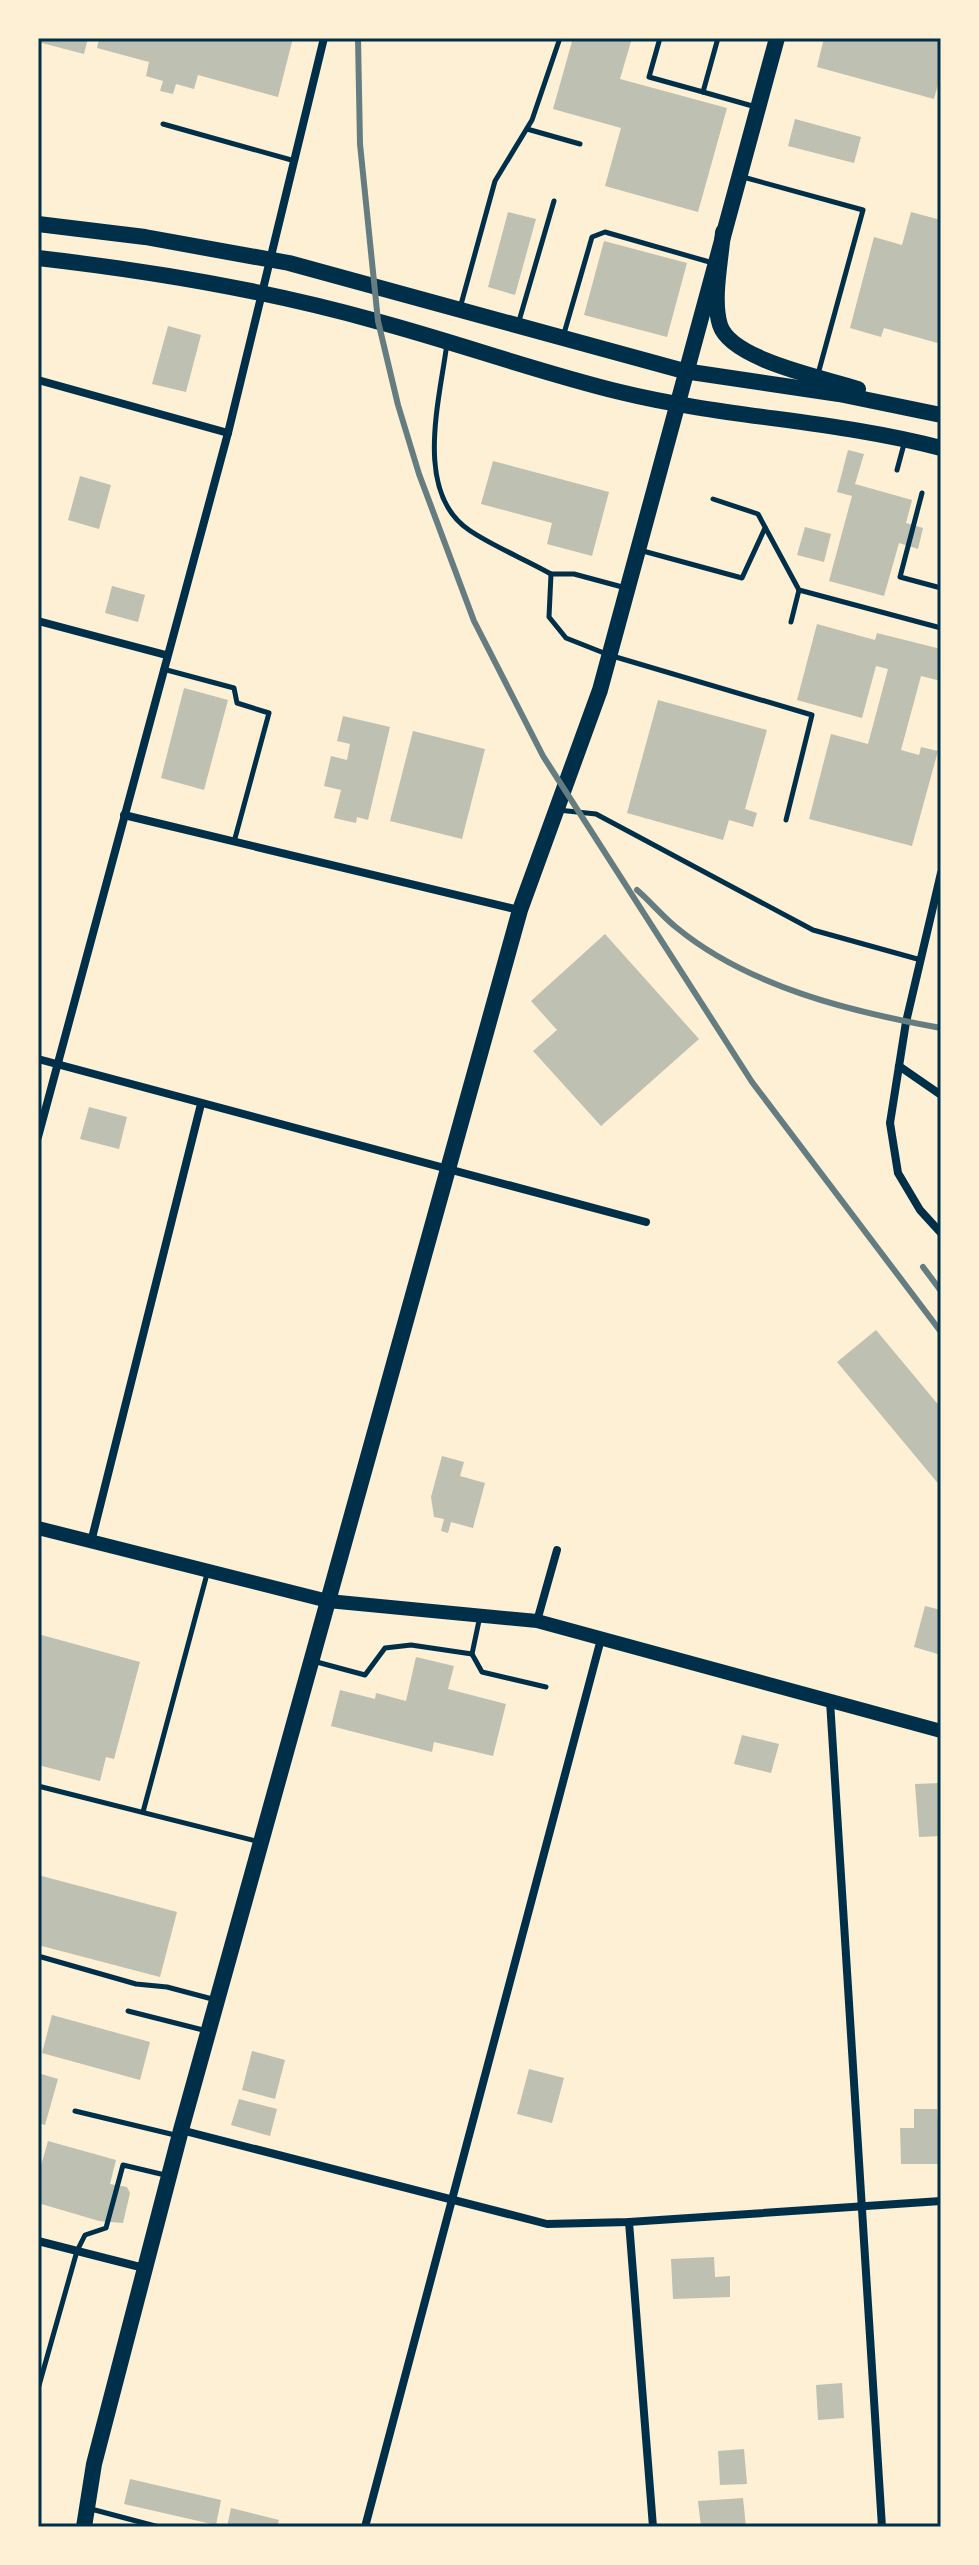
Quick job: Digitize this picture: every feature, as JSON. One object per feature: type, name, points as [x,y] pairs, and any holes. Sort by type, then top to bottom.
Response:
[{"type":"main road","points":[[84,2527],[94,2464],[168,2176],[520,910],[609,655],[777,38]]},
{"type":"main road","points":[[38,224],[158,239],[271,260],[684,371],[941,415]]},
{"type":"main road","points":[[723,232],[718,316],[721,329],[738,349],[916,409]]},
{"type":"main road","points":[[38,258],[262,293],[447,342],[555,375],[675,404],[906,439],[941,448]]},
{"type":"street","points":[[38,1137],[162,668],[228,433],[324,38]]},
{"type":"street","points":[[38,380],[228,433]]},
{"type":"street","points":[[38,621],[166,655]]},
{"type":"street","points":[[124,815],[520,910]]},
{"type":"street","points":[[941,873],[899,1066],[890,1123],[894,1159],[911,1198],[941,1233]]},
{"type":"street","points":[[38,1059],[646,1222]]},
{"type":"street","points":[[899,1066],[941,1095]]},
{"type":"street","points":[[91,1542],[201,1104]]},
{"type":"street","points":[[38,1528],[328,1601],[537,1621],[941,1731]]},
{"type":"street","points":[[537,1621],[557,1550]]},
{"type":"street","points":[[365,2527],[601,1639]]},
{"type":"street","points":[[830,1700],[882,2527]]},
{"type":"street","points":[[180,2133],[547,2224],[629,2222],[941,2201]]},
{"type":"street","points":[[629,2222],[653,2527]]},
{"type":"street","points":[[38,2241],[144,2268]]},
{"type":"lane","points":[[460,309],[495,181],[527,129],[560,38]]},
{"type":"lane","points":[[660,38],[649,77],[757,107]]},
{"type":"lane","points":[[703,92],[718,38]]},
{"type":"lane","points":[[163,124],[296,161]]},
{"type":"lane","points":[[527,129],[580,144]]},
{"type":"lane","points":[[738,176],[863,210],[818,376]]},
{"type":"lane","points":[[518,326],[554,201]]},
{"type":"lane","points":[[562,339],[592,237],[605,232],[714,263]]},
{"type":"lane","points":[[447,342],[435,439],[439,494],[467,529],[551,574],[574,574],[627,589]]},
{"type":"lane","points":[[897,470],[906,439]]},
{"type":"lane","points":[[922,493],[900,577],[941,588]]},
{"type":"lane","points":[[713,499],[758,514],[799,590],[791,622]]},
{"type":"lane","points":[[637,550],[742,578],[765,527]]},
{"type":"lane","points":[[551,574],[549,617],[566,638],[609,655],[812,715],[786,820]]},
{"type":"lane","points":[[799,590],[941,628]]},
{"type":"lane","points":[[162,668],[234,688],[237,703],[269,713],[234,842]]},
{"type":"lane","points":[[557,810],[596,814],[813,930],[921,960]]},
{"type":"lane","points":[[143,1812],[208,1571]]},
{"type":"lane","points":[[480,1616],[472,1654],[482,1672],[546,1687]]},
{"type":"lane","points":[[312,1661],[365,1675],[385,1648],[411,1645],[472,1654]]},
{"type":"lane","points":[[38,1786],[261,1842]]},
{"type":"lane","points":[[38,1956],[136,1984],[167,1987],[217,2000]]},
{"type":"lane","points":[[128,2011],[208,2031]]},
{"type":"lane","points":[[75,2111],[180,2133]]},
{"type":"lane","points":[[38,2389],[77,2251],[85,2235],[106,2228],[123,2165],[168,2176]]},
{"type":"lane","points":[[87,2508],[159,2527]]},
{"type":"building","points":[[38,38],[88,38],[84,54],[38,42]]},
{"type":"building","points":[[99,38],[293,38],[278,97],[198,75],[194,89],[176,84],[173,94],[160,91],[163,81],[146,76],[149,62],[97,48]]},
{"type":"building","points":[[573,38],[632,38],[620,79],[727,108],[698,212],[605,186],[621,128],[553,109]]},
{"type":"building","points":[[824,38],[941,40],[941,73],[934,99],[817,67]]},
{"type":"building","points":[[795,119],[861,137],[854,163],[788,146]]},
{"type":"building","points":[[508,212],[536,219],[515,295],[488,287]]},
{"type":"building","points":[[911,212],[941,220],[941,344],[884,328],[881,337],[850,328],[874,237],[902,245]]},
{"type":"building","points":[[604,241],[687,263],[667,337],[584,315]]},
{"type":"building","points":[[168,326],[201,335],[186,392],[152,384]]},
{"type":"building","points":[[848,450],[864,454],[855,484],[912,500],[906,523],[923,528],[918,549],[899,543],[884,596],[829,581],[852,496],[837,492]]},
{"type":"building","points":[[493,461],[609,492],[592,556],[547,544],[552,523],[481,504]]},
{"type":"building","points":[[80,476],[111,485],[99,529],[68,520]]},
{"type":"building","points":[[805,527],[831,534],[824,562],[797,555]]},
{"type":"building","points":[[112,586],[145,595],[138,622],[105,613]]},
{"type":"building","points":[[817,624],[875,640],[877,633],[941,649],[941,681],[921,676],[901,750],[919,755],[921,747],[938,751],[912,846],[809,819],[831,734],[868,744],[888,669],[876,666],[862,718],[797,700]]},
{"type":"building","points":[[184,688],[228,700],[204,790],[161,778]]},
{"type":"building","points":[[658,700],[767,730],[745,809],[757,813],[753,827],[729,820],[723,840],[627,813]]},
{"type":"building","points":[[343,716],[390,727],[368,820],[357,817],[356,823],[334,818],[341,790],[324,786],[331,756],[347,760],[350,744],[337,741]]},
{"type":"building","points":[[413,731],[485,749],[462,839],[390,821]]},
{"type":"building","points":[[605,934],[699,1039],[601,1126],[533,1051],[557,1030],[531,1001]]},
{"type":"building","points":[[89,1107],[127,1117],[119,1149],[80,1139]]},
{"type":"building","points":[[876,1330],[941,1408],[941,1487],[837,1362]]},
{"type":"building","points":[[442,1456],[464,1462],[460,1476],[485,1483],[473,1528],[451,1522],[448,1533],[441,1531],[444,1519],[434,1517],[431,1497]]},
{"type":"building","points":[[925,1606],[941,1610],[941,1655],[914,1647]]},
{"type":"building","points":[[38,1634],[140,1662],[114,1759],[106,1757],[100,1781],[38,1765]]},
{"type":"building","points":[[416,1657],[454,1666],[448,1689],[506,1704],[493,1756],[434,1742],[432,1752],[331,1726],[340,1690],[375,1699],[376,1693],[406,1701]]},
{"type":"building","points":[[742,1735],[779,1744],[771,1773],[734,1764]]},
{"type":"building","points":[[941,1783],[941,1836],[919,1837],[915,1784]]},
{"type":"building","points":[[38,1875],[177,1912],[160,1977],[38,1945]]},
{"type":"building","points":[[52,2015],[150,2042],[140,2080],[42,2053]]},
{"type":"building","points":[[252,2051],[285,2060],[275,2099],[242,2090]]},
{"type":"building","points":[[529,2069],[564,2078],[552,2123],[517,2114]]},
{"type":"building","points":[[38,2073],[58,2079],[45,2125],[38,2123]]},
{"type":"building","points":[[239,2099],[277,2109],[270,2136],[231,2125]]},
{"type":"building","points":[[914,2109],[937,2109],[941,2164],[901,2164],[900,2128],[914,2128]]},
{"type":"building","points":[[48,2141],[116,2160],[110,2184],[127,2187],[130,2193],[123,2223],[99,2221],[38,2203],[38,2176]]},
{"type":"building","points":[[714,2257],[715,2277],[730,2276],[730,2297],[673,2299],[671,2259]]},
{"type":"building","points":[[842,2383],[844,2418],[818,2420],[816,2385]]},
{"type":"building","points":[[744,2449],[747,2484],[720,2485],[718,2451]]},
{"type":"building","points":[[130,2479],[221,2500],[216,2525],[124,2504]]},
{"type":"building","points":[[743,2498],[746,2527],[701,2527],[698,2501]]},
{"type":"building","points":[[231,2508],[279,2520],[277,2527],[227,2527]]},
{"type":"railway","points":[[358,38],[360,144],[378,321],[398,405],[419,474],[474,621],[543,756],[752,1082],[941,1332]]},
{"type":"railway","points":[[637,890],[672,924],[705,949],[769,981],[837,1005],[941,1028]]},
{"type":"railway","points":[[923,1267],[941,1291]]}]
